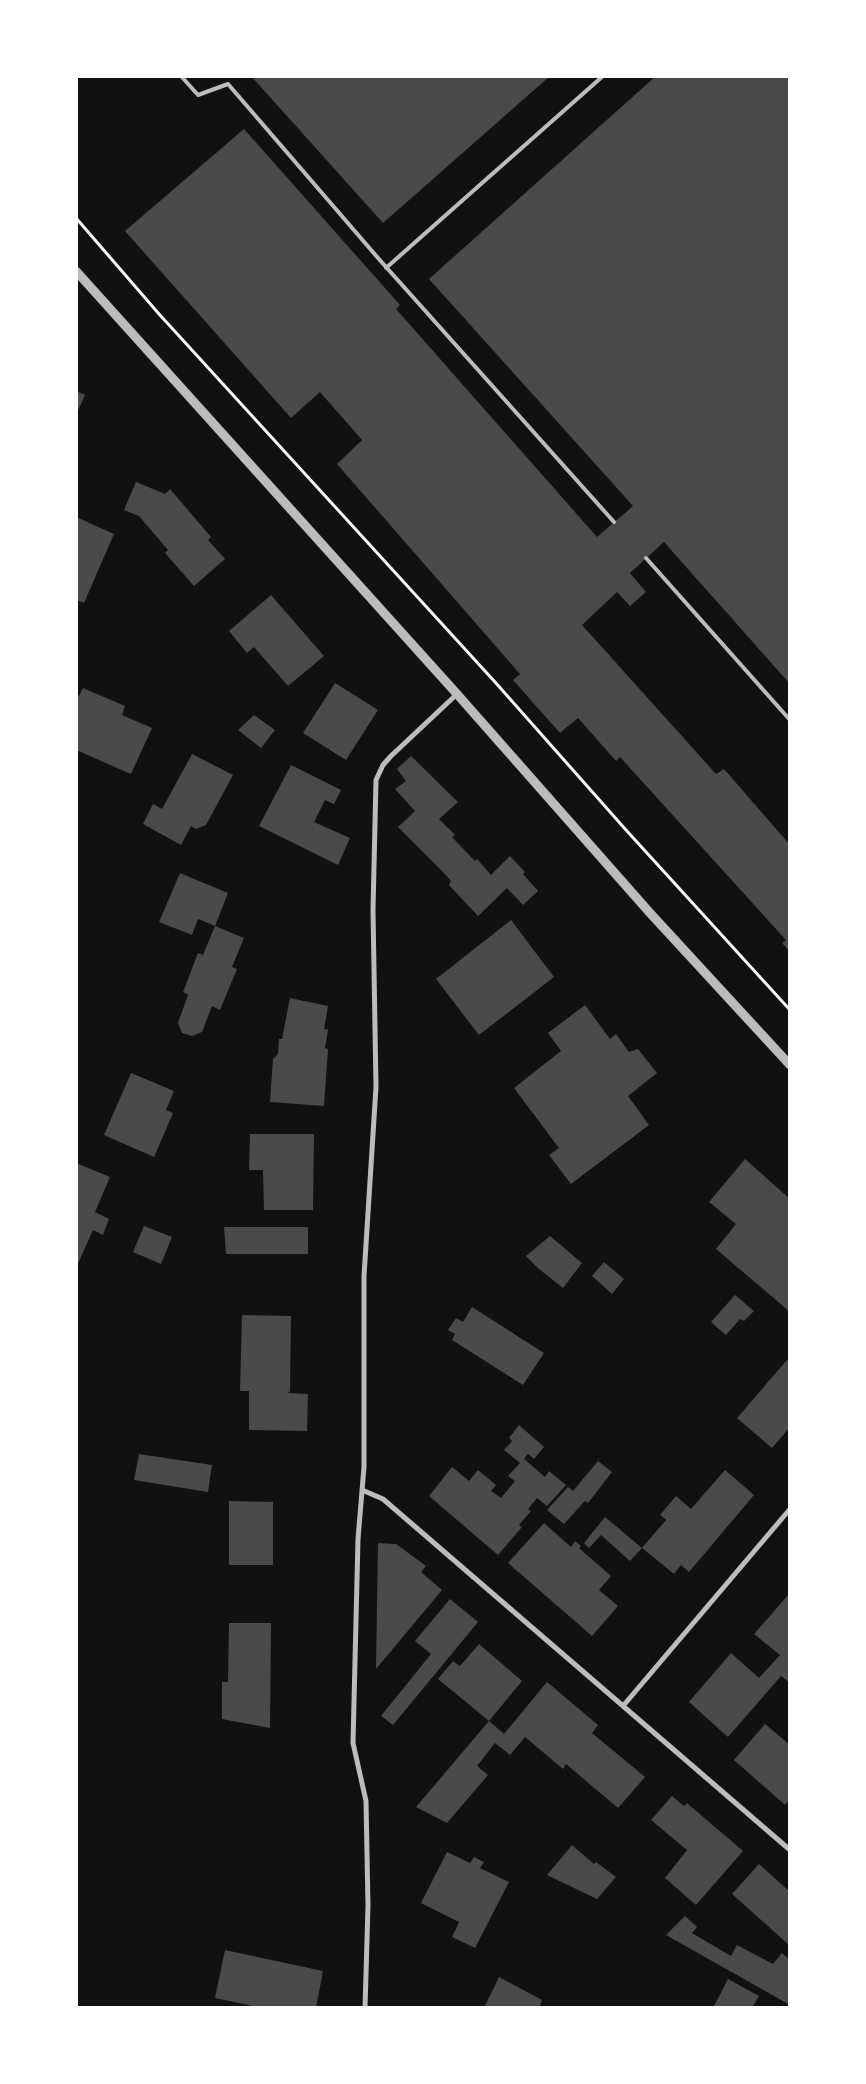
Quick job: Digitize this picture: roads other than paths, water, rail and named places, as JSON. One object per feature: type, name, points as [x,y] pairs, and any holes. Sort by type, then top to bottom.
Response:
[{"type":"street","points":[[76,271],[457,694],[650,913],[790,1065]]},
{"type":"street","points":[[365,2008],[368,1906],[366,1801],[353,1744],[358,1539],[364,1467],[364,1276],[376,1088],[373,910],[376,780],[383,764],[457,694]]},
{"type":"street","points":[[362,1490],[383,1499],[790,1850]]},
{"type":"street","points":[[623,1706],[790,1509]]},
{"type":"lane","points":[[182,76],[198,95],[228,84],[386,268],[614,522]]},
{"type":"lane","points":[[386,268],[603,76]]},
{"type":"lane","points":[[646,558],[790,720]]}]
